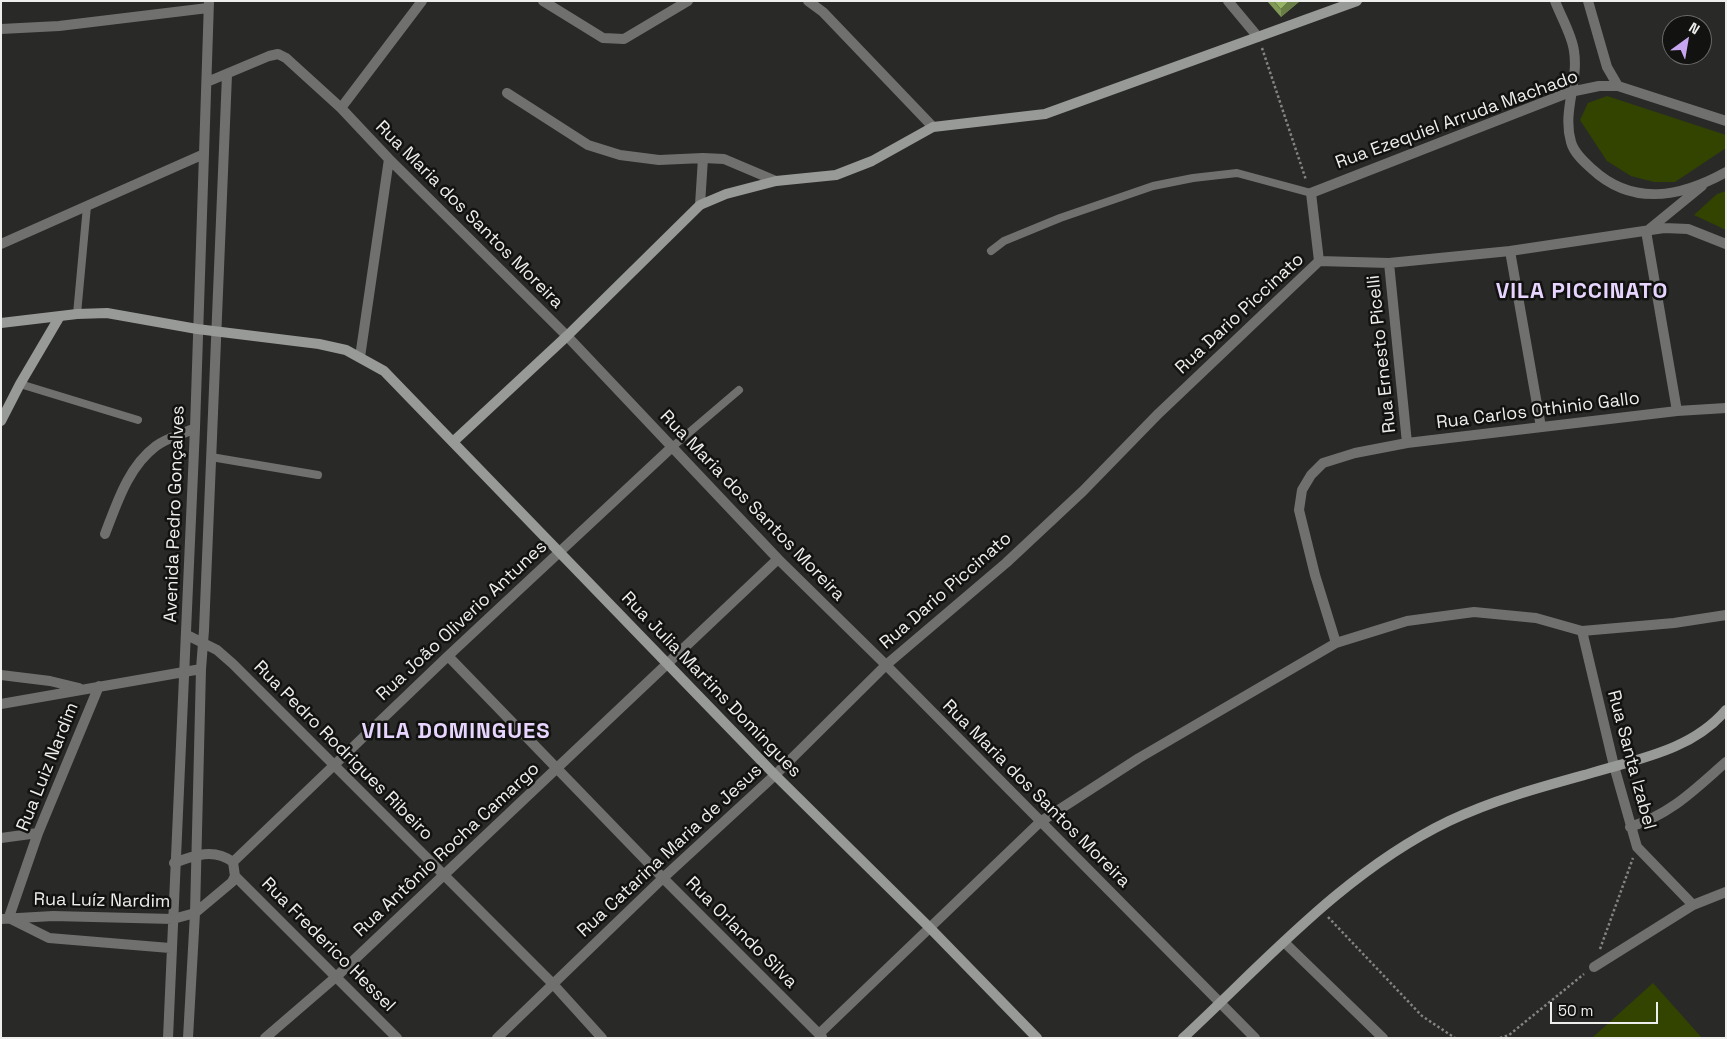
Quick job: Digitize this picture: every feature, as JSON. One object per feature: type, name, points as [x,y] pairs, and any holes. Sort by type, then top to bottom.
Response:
[{"type":"main road","points":[[454,441],[567,336],[700,205],[726,194],[776,180],[836,175],[872,161],[933,127],[1045,114],[1357,1]]},
{"type":"main road","name":"Rua Julia Martins Domingues","points":[[1,323],[77,314],[107,313],[196,330],[319,344],[346,350],[384,371],[454,441],[775,775],[930,928],[1037,1038]]},
{"type":"main road","points":[[1,421],[20,384],[60,316]]},
{"type":"main road","points":[[1183,1038],[1321,909],[1393,852],[1449,821],[1504,799],[1614,766],[1659,755],[1684,743],[1718,719],[1726,710]]},
{"type":"street","points":[[341,108],[422,1]]},
{"type":"street","points":[[543,1],[603,38],[615,40],[624,39],[688,1]]},
{"type":"street","points":[[808,1],[823,12],[933,127]]},
{"type":"street","points":[[1228,1],[1258,37]]},
{"type":"street","points":[[1555,1],[1574,50],[1574,73],[1570,92],[1568,124],[1572,144],[1581,159],[1600,176],[1630,192],[1656,196],[1705,183]]},
{"type":"street","points":[[1588,1],[1607,67],[1618,86],[1726,121]]},
{"type":"street","points":[[1,29],[59,26],[209,5]]},
{"type":"street","name":"Avenida Pedro Gonçalves","points":[[168,1038],[170,948],[173,920],[183,671],[187,635],[195,428],[196,330],[209,5]]},
{"type":"street","name":"Rua Maria dos Santos Moreira","points":[[207,82],[278,54],[286,58],[341,108],[389,159],[567,336],[778,559],[886,665],[1255,1038]]},
{"type":"street","name":"Avenida Pedro Gonçalves","points":[[188,1038],[195,913],[201,669],[204,642],[227,75]]},
{"type":"street","name":"Rua Ezequiel Arruda Machado","points":[[1311,193],[1570,92],[1600,86],[1618,86]]},
{"type":"street","points":[[506,93],[588,145],[620,156],[659,160],[724,159],[776,180]]},
{"type":"street","points":[[1,244],[204,154]]},
{"type":"street","points":[[700,205],[702,158]]},
{"type":"street","points":[[360,357],[389,159]]},
{"type":"street","points":[[1678,411],[1646,231],[1705,183],[1726,172]]},
{"type":"street","points":[[1311,193],[1320,262]]},
{"type":"street","name":"Rua Dario Piccinato","points":[[886,665],[1013,557],[1083,491],[1159,413],[1320,262],[1389,263],[1510,250],[1664,228],[1688,229],[1726,244]]},
{"type":"street","points":[[1510,250],[1541,427]]},
{"type":"street","name":"Rua Ernesto Picelli","points":[[1389,263],[1407,443]]},
{"type":"street","name":"Rua Carlos Othinio Gallo","points":[[1336,644],[1315,575],[1300,510],[1302,490],[1311,475],[1323,463],[1355,453],[1407,443],[1678,411],[1726,408]]},
{"type":"street","points":[[106,534],[120,493],[136,466],[156,446],[195,428]]},
{"type":"street","name":"Rua João Oliverio Antunes","points":[[233,862],[448,656],[671,448]]},
{"type":"street","name":"Rua Antônio Rocha Camargo","points":[[265,1038],[337,976],[778,559]]},
{"type":"street","points":[[821,1036],[1040,822],[1139,758],[1336,644],[1407,621],[1474,612],[1536,618],[1582,631],[1674,623],[1726,615]]},
{"type":"street","name":"Rua Santa Izabel","points":[[1582,631],[1614,766],[1637,847],[1693,905]]},
{"type":"street","name":"Rua Pedro Rodrigues Ribeiro","points":[[187,635],[204,642],[233,664],[553,984],[602,1038]]},
{"type":"street","name":"Rua Orlando Silva","points":[[448,656],[663,878],[821,1036]]},
{"type":"street","name":"Rua Catarina Maria de Jesus","points":[[497,1038],[663,878],[775,775],[886,665]]},
{"type":"street","points":[[1,704],[201,669]]},
{"type":"street","points":[[1,676],[50,681],[82,689]]},
{"type":"street","name":"Rua Luiz Nardim","points":[[6,918],[38,833],[98,686]]},
{"type":"street","points":[[1630,827],[1653,820],[1671,809],[1726,762]]},
{"type":"street","points":[[1,838],[38,833]]},
{"type":"street","points":[[174,863],[196,855],[212,853],[225,856],[233,862],[235,876],[232,882],[195,913]]},
{"type":"street","name":"Rua Frederico Hessel","points":[[235,876],[397,1038]]},
{"type":"street","points":[[1594,967],[1693,905],[1726,892]]},
{"type":"street","name":"Rua Luíz Nardim","points":[[6,918],[173,920],[195,913]]},
{"type":"street","name":"Rua Luíz Nardim","points":[[6,918],[49,938],[170,948]]},
{"type":"street","points":[[1285,943],[1383,1038]]},
{"type":"lane","points":[[991,250],[1004,241],[1060,218],[1153,186],[1192,178],[1237,173],[1311,193]]},
{"type":"lane","points":[[77,314],[87,206]]},
{"type":"lane","points":[[20,384],[138,420]]},
{"type":"lane","points":[[671,448],[739,390]]},
{"type":"lane","points":[[212,456],[318,475]]},
{"type":"path","points":[[1258,37],[1311,193]]},
{"type":"path","points":[[1500,1038],[1509,1035],[1594,967],[1637,847]]},
{"type":"path","points":[[1321,909],[1422,1016],[1454,1038]]},
{"type":"green space","points":[[1607,96],[1726,135],[1726,148],[1675,182],[1654,182],[1631,176],[1607,161],[1580,120],[1588,103]]},
{"type":"green space","points":[[1726,191],[1726,230],[1694,215],[1717,194]]},
{"type":"green space","points":[[1653,983],[1702,1038],[1592,1038]]},
{"type":"building","points":[[1274,1],[1289,1],[1281,9]]},
{"type":"district","name":"VILA PICCINATO","points":[[1582,292]]},
{"type":"district","name":"VILA DOMINGUES","points":[[456,732]]}]
